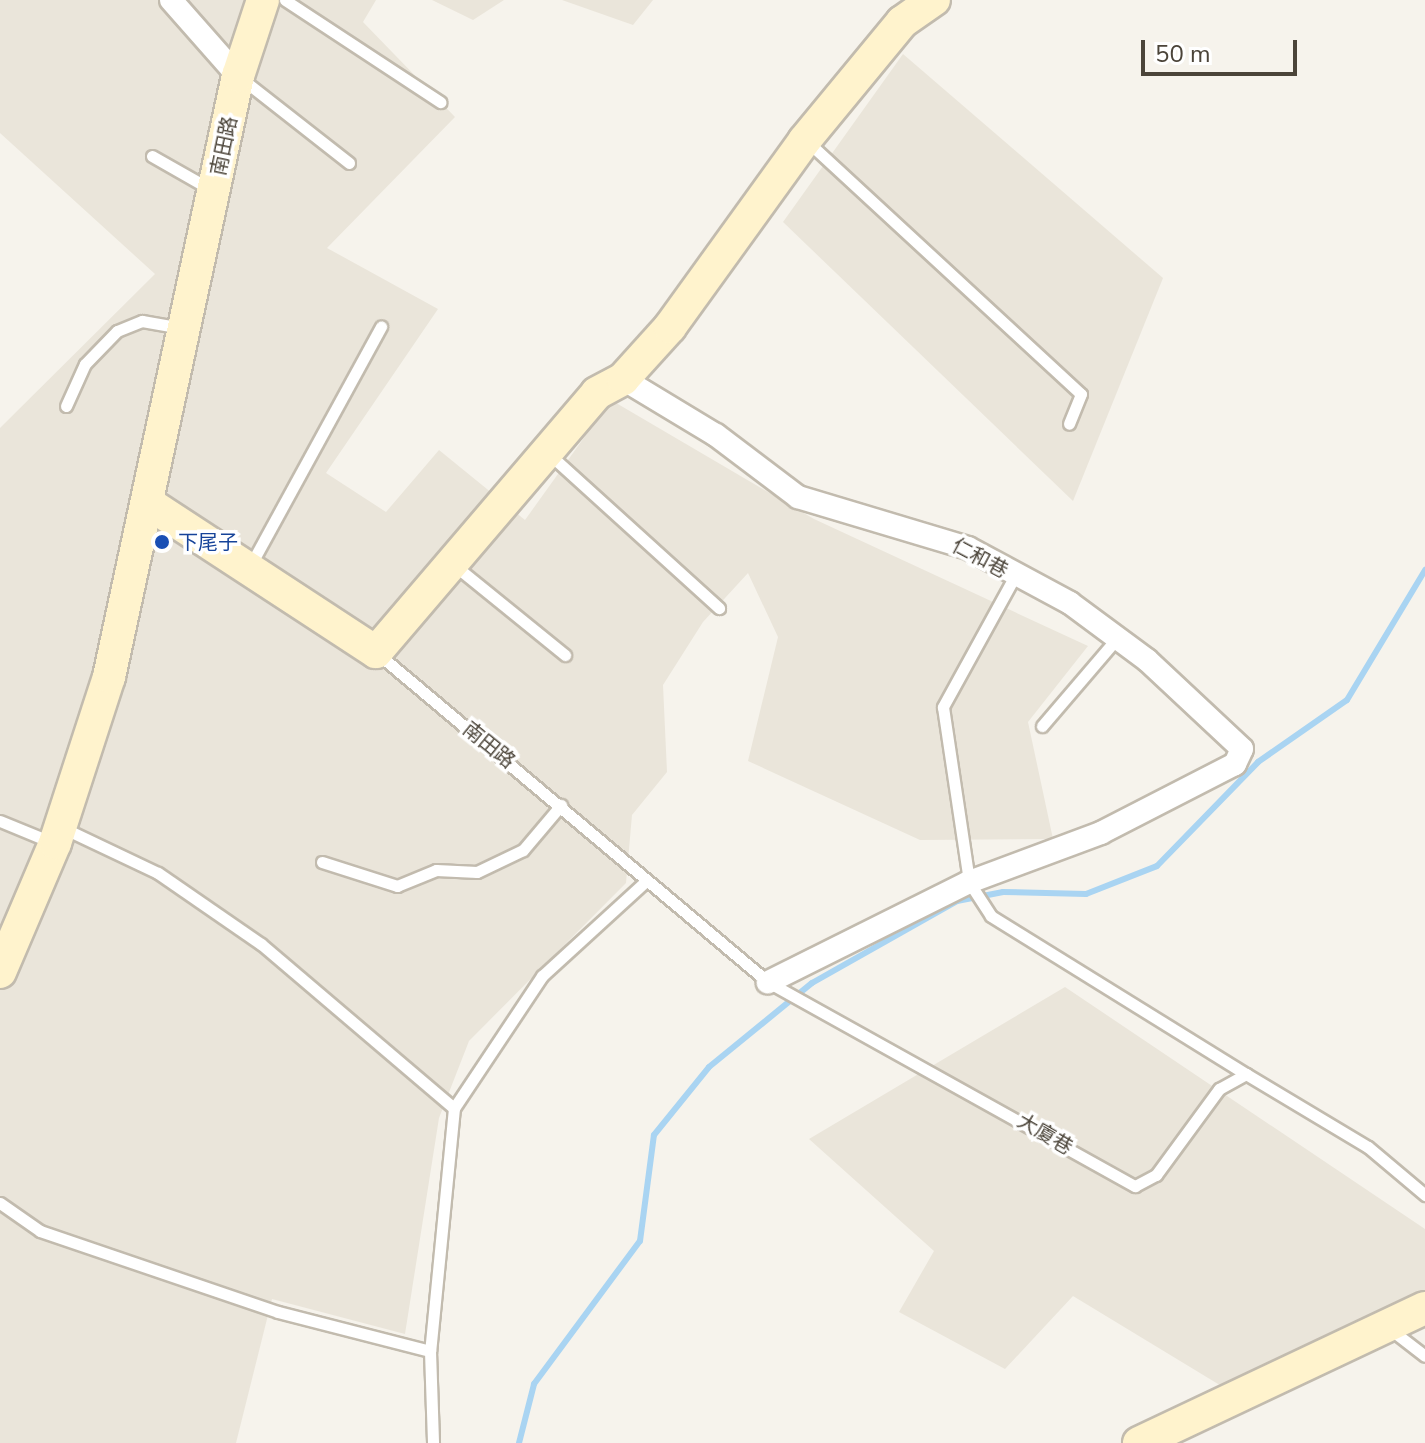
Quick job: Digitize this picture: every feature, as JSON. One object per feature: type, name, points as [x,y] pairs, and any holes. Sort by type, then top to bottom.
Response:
[{"type":"street","points":[[171,0],[238,76]]},
{"type":"street","name":"南田路","points":[[0,972],[58,835],[109,677],[238,76],[263,0]]},
{"type":"street","points":[[376,652],[597,393],[623,379],[670,327],[804,141],[902,22],[934,0]]},
{"type":"street","name":"仁和巷","points":[[623,379],[798,497],[968,548],[1016,574]]},
{"type":"street","name":"南田路","points":[[148,503],[376,652]]},
{"type":"street","points":[[778,988],[971,886],[1101,833],[1235,764],[1242,749],[1118,637],[1016,574]]},
{"type":"street","points":[[1139,1443],[1425,1308]]},
{"type":"lane","points":[[285,0],[440,102]]},
{"type":"lane","points":[[238,76],[349,163]]},
{"type":"lane","points":[[804,141],[821,148],[1081,394],[1069,424]]},
{"type":"lane","points":[[152,156],[215,191]]},
{"type":"lane","points":[[66,406],[85,364],[117,331],[142,321],[184,328]]},
{"type":"lane","points":[[250,567],[381,327]]},
{"type":"lane","points":[[548,452],[719,608]]},
{"type":"lane","points":[[453,565],[565,655]]},
{"type":"lane","name":"仁和巷","points":[[1016,574],[943,707],[971,886],[991,916],[1246,1074]]},
{"type":"lane","points":[[1042,726],[1118,637]]},
{"type":"lane","name":"南田路","points":[[376,652],[561,805],[645,882],[778,988],[813,1008]]},
{"type":"lane","points":[[322,862],[397,886],[436,870],[477,872],[523,850],[561,805]]},
{"type":"lane","points":[[0,821],[58,835],[158,873],[261,944],[454,1108]]},
{"type":"lane","points":[[433,1443],[430,1351],[454,1108],[542,976],[645,882]]},
{"type":"lane","name":"大廈巷","points":[[813,1008],[1135,1186],[1156,1175],[1219,1089],[1246,1074]]},
{"type":"lane","points":[[1246,1074],[1368,1147],[1425,1195]]},
{"type":"lane","points":[[0,1203],[55,1236],[278,1312],[430,1351]]},
{"type":"lane","points":[[1386,1326],[1425,1356]]},
{"type":"shaded area","points":[[0,0],[376,0],[363,22],[455,117],[327,248],[438,309],[326,473],[386,512],[439,450],[525,520],[611,400],[814,519],[1088,646],[1028,722],[1053,839],[920,840],[748,761],[778,637],[748,573],[703,622],[663,685],[667,772],[632,815],[626,883],[469,1041],[439,1118],[405,1334],[272,1299],[236,1443],[0,1443],[0,428],[155,274],[0,133]]},
{"type":"shaded area","points":[[432,0],[504,0],[473,20]]},
{"type":"shaded area","points":[[562,0],[653,0],[633,25]]},
{"type":"shaded area","points":[[903,54],[1163,278],[1073,501],[783,222]]},
{"type":"shaded area","points":[[1065,987],[1425,1229],[1425,1290],[1333,1341],[1223,1387],[1073,1296],[1005,1369],[899,1312],[934,1251],[809,1139]]},
{"type":"waterway","points":[[519,1443],[534,1384],[640,1241],[654,1135],[709,1067],[812,983],[957,901],[1003,892],[1086,894],[1157,866],[1258,762],[1347,700],[1425,570]]},
{"type":"place","name":"下尾子","points":[[162,542]]}]
